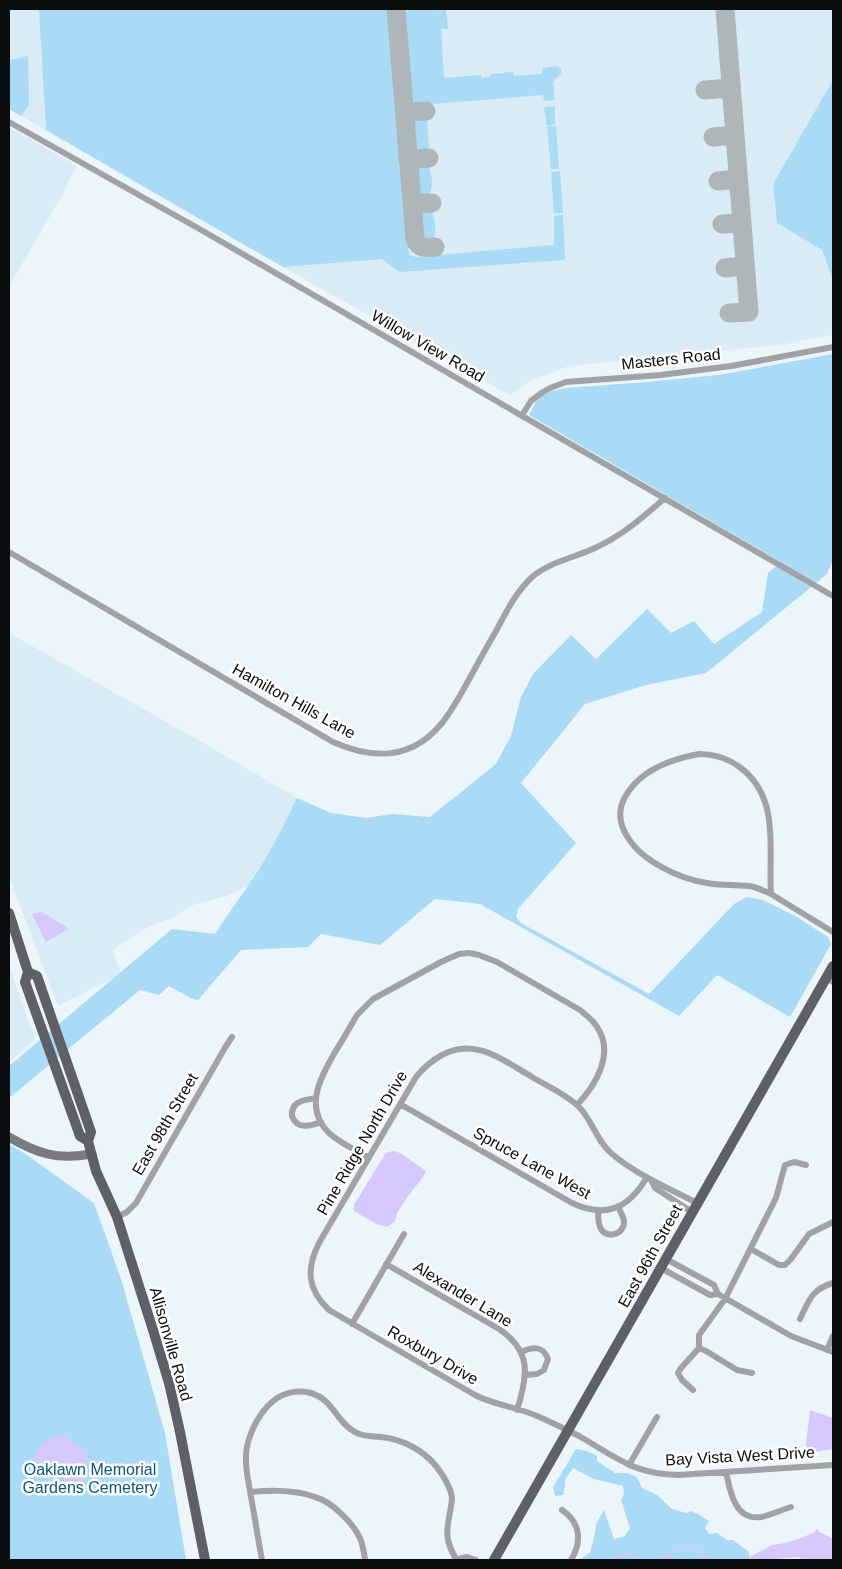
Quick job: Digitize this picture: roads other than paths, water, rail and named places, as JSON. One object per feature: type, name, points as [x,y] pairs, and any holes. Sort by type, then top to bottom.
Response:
[{"type":"main road","name":"Allisonville Road","points":[[9,913],[28,972],[25,982],[38,1020],[80,1136],[88,1141],[96,1171],[116,1217],[153,1330],[169,1384],[180,1432],[205,1560]]},
{"type":"main road","name":"East 96th Street","points":[[494,1560],[695,1207],[830,980],[833,966]]},
{"type":"street","name":"Willow View Road","points":[[9,122],[203,231],[833,596]]},
{"type":"street","name":"Masters Road","points":[[522,415],[526,407],[537,396],[550,388],[566,382],[661,375],[731,366],[833,347]]},
{"type":"street","name":"Hamilton Hills Lane","points":[[9,552],[333,742],[351,750],[365,753],[391,753],[405,750],[422,742],[443,722],[508,609],[518,593],[533,577],[544,568],[595,548],[620,535],[643,518],[664,498]]},
{"type":"street","points":[[771,894],[770,822],[768,810],[754,780],[739,767],[716,755],[699,754],[656,767],[637,780],[624,798],[620,811],[623,828],[634,846],[654,862],[686,878],[718,885],[749,886],[771,894],[833,932]]},
{"type":"street","points":[[368,1157],[329,1133],[322,1122],[318,1113],[316,1098],[317,1087],[323,1074],[357,1015],[373,999],[441,962],[459,954],[469,953],[497,962],[580,1010],[590,1018],[598,1028],[603,1043],[604,1055],[596,1081],[577,1104],[598,1138],[610,1153],[649,1178],[655,1188],[695,1207]]},
{"type":"street","name":"East 98th Street","points":[[116,1217],[127,1212],[136,1203],[219,1057],[232,1038]]},
{"type":"street","name":"Pine Ridge North Drive","points":[[310,1273],[312,1257],[319,1243],[416,1077],[429,1063],[453,1050],[462,1048],[487,1052],[577,1104]]},
{"type":"street","points":[[316,1098],[302,1100],[295,1104],[291,1112],[296,1123],[304,1126],[322,1122]]},
{"type":"street","name":"Spruce Lane West","points":[[400,1104],[572,1203],[590,1210],[598,1211],[626,1203],[649,1178]]},
{"type":"street","points":[[9,1137],[31,1149],[58,1157],[92,1154]]},
{"type":"street","points":[[693,1390],[682,1380],[678,1373],[680,1368],[699,1348],[699,1335],[726,1298],[776,1198],[783,1169],[791,1162],[806,1165]]},
{"type":"street","points":[[598,1211],[598,1223],[601,1230],[612,1235],[620,1231],[624,1225],[618,1206]]},
{"type":"street","points":[[751,1249],[779,1265],[785,1265],[809,1234],[833,1222]]},
{"type":"street","points":[[352,1324],[404,1234]]},
{"type":"street","points":[[666,1258],[714,1286],[718,1294]]},
{"type":"street","name":"Alexander Lane","points":[[386,1264],[513,1339],[525,1362],[526,1375],[518,1410]]},
{"type":"street","points":[[660,1268],[710,1295],[718,1294],[726,1298],[791,1336],[830,1351],[833,1336]]},
{"type":"street","name":"Roxbury Drive","points":[[310,1273],[312,1284],[322,1303],[329,1310],[484,1400],[533,1414],[568,1431]]},
{"type":"street","points":[[800,1319],[813,1294],[819,1288],[833,1283]]},
{"type":"street","points":[[521,1352],[538,1348],[544,1352],[548,1359],[544,1370],[537,1374],[526,1375]]},
{"type":"street","points":[[699,1348],[706,1350],[737,1370],[752,1372]]},
{"type":"street","points":[[262,1560],[247,1474],[247,1450],[252,1432],[270,1403],[281,1396],[296,1392],[312,1393],[329,1403],[346,1426],[353,1432],[362,1436],[396,1440],[420,1451],[437,1467],[446,1481],[452,1497],[446,1536],[454,1559],[467,1557],[476,1560]]},
{"type":"street","points":[[629,1466],[657,1417]]},
{"type":"street","name":"Bay Vista West Drive","points":[[568,1431],[629,1466],[663,1475],[678,1476],[833,1465]]},
{"type":"street","points":[[726,1472],[732,1499],[738,1508],[747,1515],[762,1516],[791,1507]]},
{"type":"street","points":[[250,1492],[277,1491],[315,1496],[325,1501],[356,1530],[363,1548],[364,1560]]},
{"type":"street","points":[[562,1510],[572,1519],[578,1532],[577,1549],[572,1560]]},
{"type":"waterway","points":[[659,1560],[685,1546],[696,1549],[710,1560]]},
{"type":"waterway","points":[[611,1560],[625,1554],[639,1560]]},
{"type":"waterway","points":[[740,1560],[752,1558]]},
{"type":"park label","name":"Oaklawn Memorial Gardens Cemetery","points":[[90,1478]]}]
